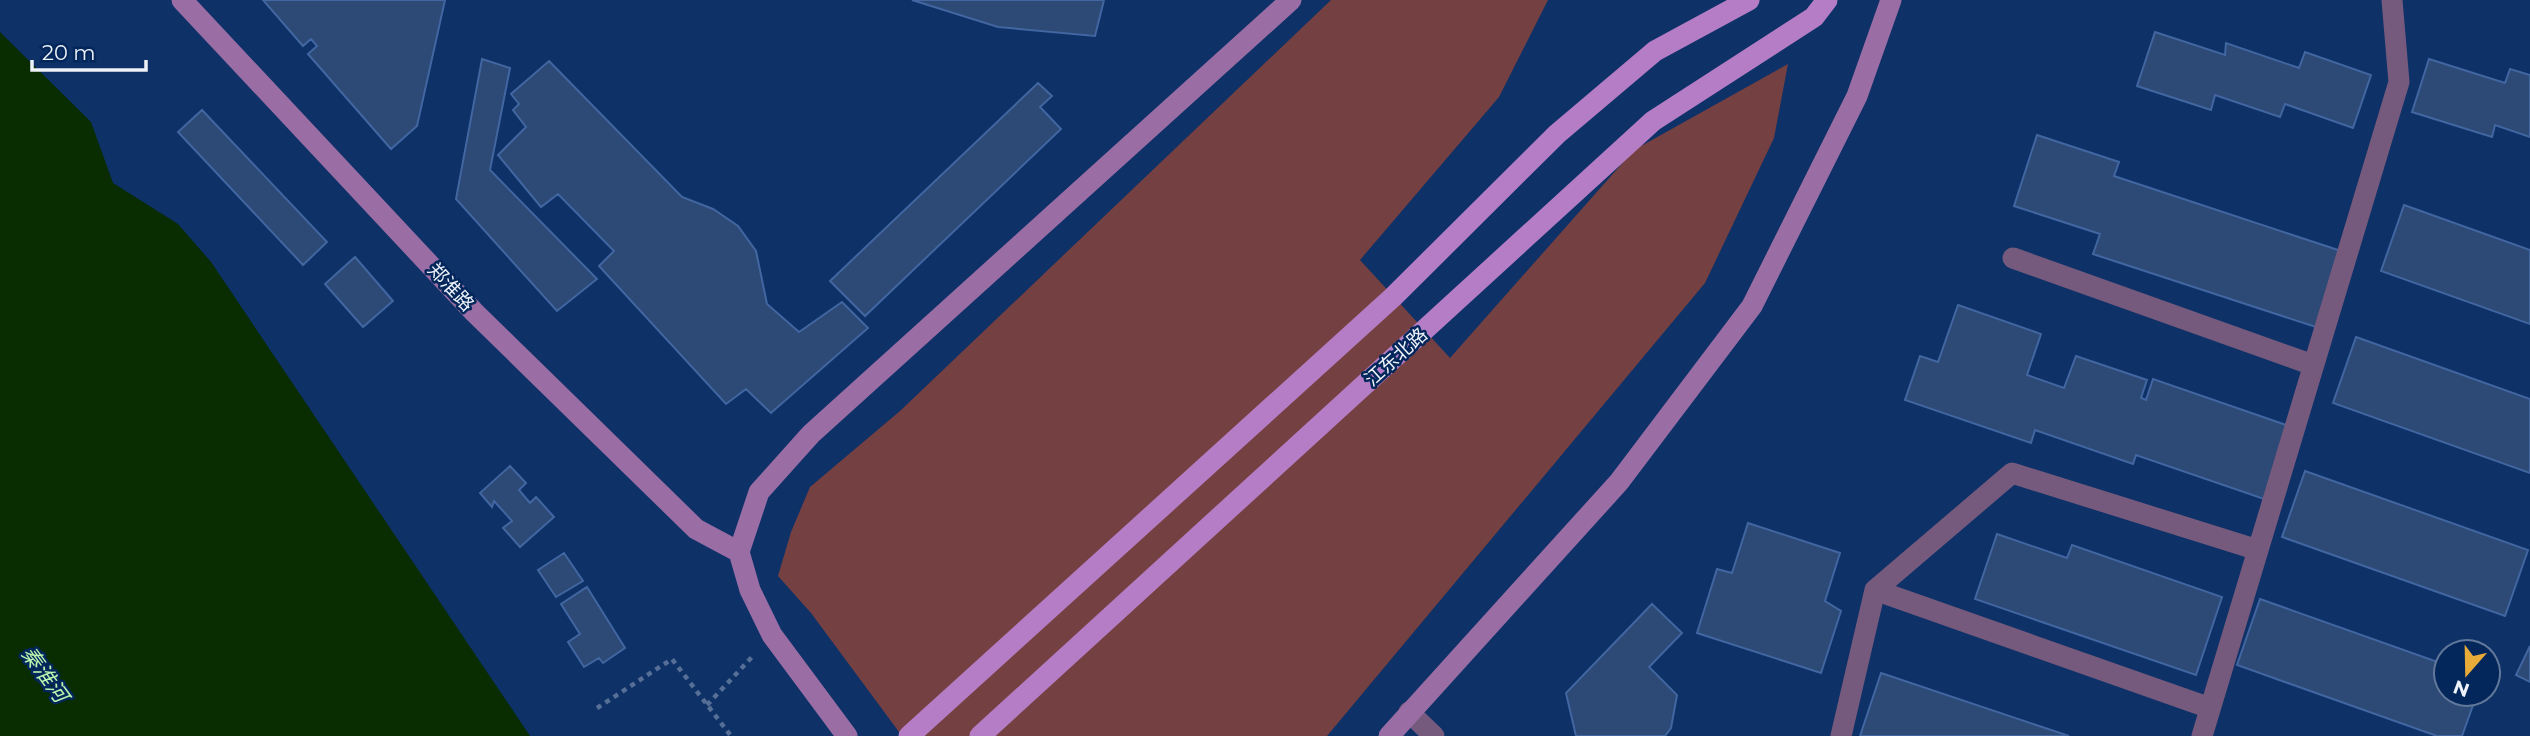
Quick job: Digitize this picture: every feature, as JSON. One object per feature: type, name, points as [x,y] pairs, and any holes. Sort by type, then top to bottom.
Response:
[{"type":"main road","name":"郑淮路","points":[[183,0],[474,312],[696,529],[739,552]]},
{"type":"main road","points":[[847,736],[772,635],[750,590],[739,552],[760,492],[811,434],[1291,0]]},
{"type":"main road","points":[[909,736],[1393,297],[1557,134],[1655,51],[1749,0]]},
{"type":"main road","name":"江东北路","points":[[980,736],[1653,121],[1814,17],[1827,0]]},
{"type":"main road","points":[[1389,736],[1619,482],[1752,306],[1857,96],[1891,0]]},
{"type":"street","points":[[2202,736],[2399,82],[2392,0]]},
{"type":"street","points":[[2013,258],[2313,365]]},
{"type":"street","points":[[1841,736],[1875,590],[2012,472],[2258,550]]},
{"type":"street","points":[[1875,590],[2210,708]]},
{"type":"street","points":[[1409,712],[1434,736]]},
{"type":"path","points":[[708,705],[772,635]]},
{"type":"path","points":[[597,708],[672,659],[731,736]]},
{"type":"shaded area","points":[[1331,0],[1548,0],[1499,97],[1360,260],[1450,358],[1634,150],[1788,64],[1774,138],[1705,283],[1327,736],[902,736],[811,613],[778,576],[791,532],[810,487],[900,411]]},
{"type":"water","name":"秦淮河","points":[[0,32],[91,122],[113,183],[178,224],[211,262],[530,736],[0,736]]},
{"type":"building","points":[[263,0],[445,0],[417,126],[391,149],[308,54],[317,46],[311,39],[303,46]]},
{"type":"building","points":[[912,0],[1104,0],[1095,36],[998,27]]},
{"type":"building","points":[[2155,32],[2225,55],[2226,43],[2299,68],[2305,52],[2371,75],[2353,128],[2285,104],[2280,117],[2215,95],[2211,110],[2137,86]]},
{"type":"building","points":[[482,59],[510,68],[490,170],[597,279],[557,311],[456,199]]},
{"type":"building","points":[[2429,59],[2505,83],[2510,69],[2530,75],[2530,137],[2495,125],[2492,137],[2412,112]]},
{"type":"building","points":[[549,61],[682,197],[713,209],[738,226],[756,251],[767,304],[799,332],[842,302],[868,328],[771,413],[746,389],[726,404],[599,266],[614,251],[558,194],[541,207],[498,155],[526,127],[513,110],[519,104],[511,94]]},
{"type":"building","points":[[1038,83],[1052,96],[1040,107],[1061,129],[865,316],[830,281]]},
{"type":"building","points":[[202,110],[327,242],[303,265],[178,132]]},
{"type":"building","points":[[2037,135],[2119,162],[2114,176],[2341,251],[2316,327],[2093,254],[2100,234],[2014,206]]},
{"type":"building","points":[[2404,205],[2530,250],[2530,324],[2381,271]]},
{"type":"building","points":[[355,257],[393,301],[363,327],[325,284]]},
{"type":"building","points":[[1958,305],[2041,334],[2027,375],[2064,388],[2076,356],[2147,380],[2141,398],[2146,400],[2153,379],[2292,427],[2267,500],[2136,455],[2133,464],[2035,430],[2031,443],[1905,400],[1920,356],[1938,362]]},
{"type":"building","points":[[2356,337],[2530,399],[2530,473],[2333,403]]},
{"type":"building","points":[[510,466],[526,483],[519,490],[530,503],[536,497],[554,517],[520,547],[503,528],[512,521],[494,501],[492,507],[480,493]]},
{"type":"building","points":[[2305,471],[2528,550],[2505,616],[2282,537]]},
{"type":"building","points":[[1748,523],[1840,553],[1825,601],[1841,611],[1821,673],[1697,633],[1717,569],[1732,573]]},
{"type":"building","points":[[1997,534],[2067,558],[2072,545],[2222,597],[2196,675],[1975,599]]},
{"type":"building","points":[[564,553],[583,581],[556,597],[538,570]]},
{"type":"building","points":[[587,587],[625,648],[603,663],[599,658],[584,667],[568,642],[580,634],[561,604]]},
{"type":"building","points":[[2260,599],[2432,660],[2432,708],[2472,708],[2462,736],[2437,736],[2237,665]]},
{"type":"building","points":[[1652,604],[1682,633],[1649,667],[1677,695],[1671,728],[1665,736],[1576,736],[1566,693]]},
{"type":"building","points":[[2530,646],[2530,682],[2516,675]]},
{"type":"building","points":[[1881,673],[2069,736],[1860,736]]}]
